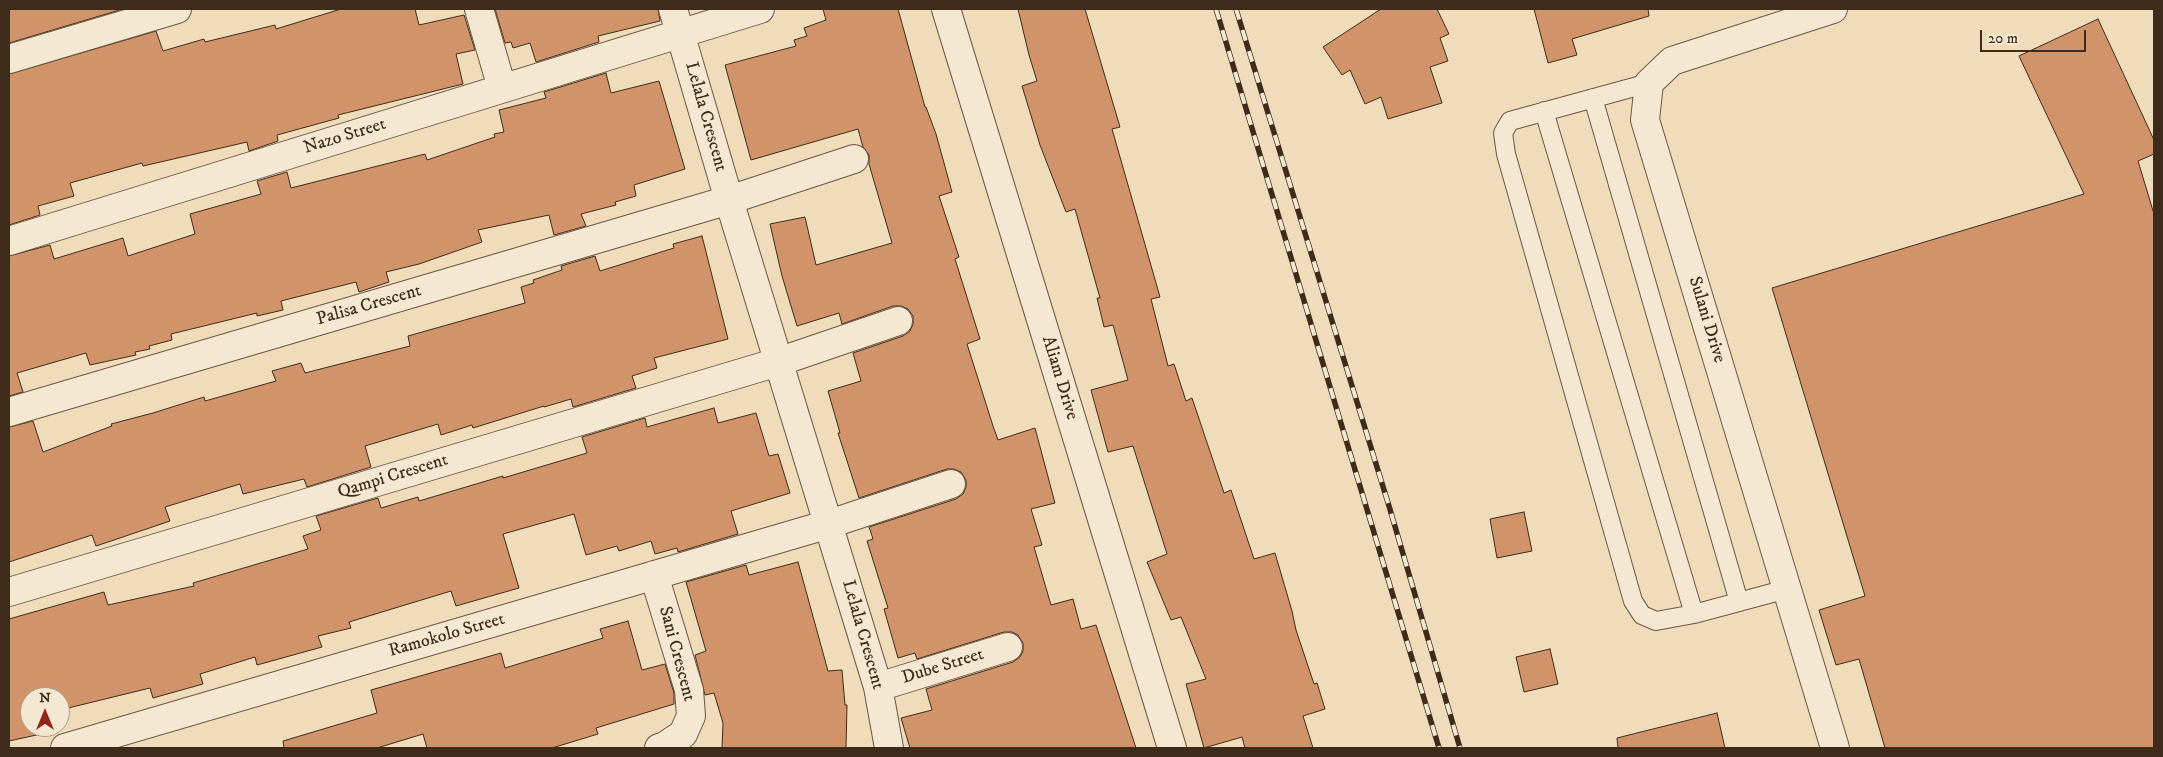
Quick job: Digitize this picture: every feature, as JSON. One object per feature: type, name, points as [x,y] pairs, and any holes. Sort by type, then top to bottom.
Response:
[{"type":"street","points":[[9,59],[177,9]]},
{"type":"street","points":[[479,9],[502,88]]},
{"type":"street","name":"Lelala Crescent","points":[[673,9],[729,200],[878,687],[889,748]]},
{"type":"street","points":[[681,35],[760,9]]},
{"type":"street","name":"Aliam Drive","points":[[946,9],[1172,748]]},
{"type":"street","points":[[1650,83],[1672,60],[1833,9]]},
{"type":"street","name":"Nazo Street","points":[[9,241],[502,88],[681,35]]},
{"type":"street","name":"Sulani Drive","points":[[1650,83],[1645,120],[1835,748]]},
{"type":"street","points":[[729,200],[854,159]]},
{"type":"street","name":"Palisa Crescent","points":[[9,412],[729,200]]},
{"type":"street","points":[[778,362],[898,321]]},
{"type":"street","name":"Qampi Crescent","points":[[9,592],[778,362]]},
{"type":"street","points":[[829,524],[951,484]]},
{"type":"street","name":"Ramokolo Street","points":[[64,748],[829,524]]},
{"type":"street","name":"Sani Crescent","points":[[654,575],[689,690],[691,716],[683,734],[659,748]]},
{"type":"street","name":"Dube Street","points":[[878,687],[1008,647]]},
{"type":"lane","points":[[1650,83],[1510,121],[1503,133],[1506,154],[1633,601],[1642,615],[1656,621],[1694,614],[1787,589]]},
{"type":"lane","points":[[1593,98],[1739,602]]},
{"type":"lane","points":[[1544,111],[1694,614]]},
{"type":"building","points":[[9,9],[123,9],[9,43]]},
{"type":"building","points":[[341,9],[415,9],[419,25],[464,15],[475,50],[456,54],[463,84],[338,115],[339,118],[277,135],[278,141],[249,151],[247,142],[143,166],[142,163],[70,183],[74,196],[38,206],[40,215],[9,225],[9,74],[156,31],[163,51],[204,39],[205,42],[275,25],[276,29]]},
{"type":"building","points":[[495,9],[658,9],[660,21],[598,36],[599,42],[536,62],[530,43],[513,48],[511,42],[505,43]]},
{"type":"building","points":[[823,9],[898,9],[925,107],[936,134],[952,192],[939,196],[959,257],[955,259],[980,339],[967,344],[993,426],[998,440],[1035,428],[1055,503],[1031,509],[1042,545],[1034,547],[1051,605],[1073,599],[1081,629],[1096,625],[1136,748],[910,748],[901,718],[932,710],[926,689],[1013,662],[1020,657],[1023,651],[1023,643],[1018,635],[1012,632],[1004,632],[917,659],[915,653],[898,658],[884,609],[888,608],[867,541],[873,539],[869,527],[956,499],[963,494],[966,480],[961,472],[947,469],[859,498],[838,433],[840,433],[828,391],[861,381],[853,353],[903,336],[910,331],[913,324],[913,316],[908,309],[901,306],[893,306],[842,324],[839,313],[797,326],[782,276],[770,224],[805,217],[816,265],[892,243],[869,164],[869,155],[863,147],[858,129],[751,160],[725,65],[796,46],[794,40],[807,36],[804,28],[826,20]]},
{"type":"building","points":[[1018,9],[1085,9],[1120,127],[1112,129],[1160,297],[1151,299],[1168,366],[1174,364],[1186,401],[1192,398],[1224,493],[1231,490],[1254,559],[1275,553],[1296,630],[1314,684],[1317,683],[1325,709],[1303,716],[1313,748],[1245,748],[1242,737],[1204,748],[1186,684],[1206,679],[1181,617],[1171,620],[1147,562],[1167,554],[1133,446],[1108,452],[1091,390],[1128,380],[1113,325],[1104,327],[1097,298],[1100,298],[1075,209],[1066,212],[1040,145],[1022,86],[1037,81]]},
{"type":"building","points":[[1381,9],[1437,9],[1449,34],[1440,38],[1448,61],[1430,67],[1442,103],[1388,119],[1381,97],[1365,104],[1350,70],[1342,75],[1323,47]]},
{"type":"building","points":[[1534,9],[1648,9],[1649,16],[1572,39],[1577,55],[1548,63]]},
{"type":"building","points":[[2098,19],[2154,140],[2154,154],[2138,161],[2154,214],[2154,748],[1885,748],[1859,659],[1836,665],[1819,610],[1865,596],[1772,288],[2084,194],[2019,56]]},
{"type":"building","points":[[606,73],[611,93],[659,81],[685,169],[634,185],[636,196],[615,202],[616,205],[581,214],[586,226],[554,235],[549,215],[478,230],[482,242],[419,264],[386,272],[389,282],[359,292],[356,282],[281,301],[283,310],[257,316],[257,313],[171,334],[172,340],[149,346],[150,349],[135,352],[136,355],[90,365],[86,353],[17,373],[23,392],[9,396],[9,256],[50,245],[54,259],[123,238],[128,256],[195,234],[190,214],[261,194],[257,181],[287,172],[291,188],[425,154],[427,160],[495,137],[494,134],[504,132],[499,110],[546,98],[544,92]]},
{"type":"building","points":[[702,236],[728,339],[654,358],[657,368],[632,376],[636,388],[573,407],[571,399],[473,428],[472,425],[441,435],[438,424],[365,446],[371,467],[307,487],[304,479],[243,494],[240,484],[165,507],[170,521],[114,540],[96,546],[92,535],[9,562],[9,427],[33,421],[43,452],[112,426],[111,424],[204,397],[205,401],[276,381],[272,371],[301,363],[305,373],[410,346],[408,336],[525,303],[521,287],[534,283],[533,280],[562,270],[561,266],[595,256],[600,271],[674,248],[673,244]]},
{"type":"building","points":[[714,408],[718,423],[756,413],[769,456],[778,454],[790,493],[731,511],[738,534],[678,552],[677,548],[655,554],[651,541],[619,551],[617,546],[586,555],[574,514],[503,534],[519,588],[456,606],[451,591],[349,622],[351,628],[318,636],[322,647],[257,665],[255,657],[200,674],[203,684],[153,698],[150,688],[70,708],[70,687],[20,687],[20,737],[27,737],[9,741],[9,619],[104,592],[108,605],[194,586],[193,583],[308,549],[303,536],[321,530],[316,516],[378,498],[381,508],[418,497],[419,501],[587,453],[582,437],[645,418],[647,427]]},
{"type":"building","points":[[1524,512],[1532,551],[1497,558],[1490,519]]},
{"type":"building","points":[[798,562],[828,671],[842,670],[845,705],[847,705],[846,748],[722,748],[723,723],[714,693],[705,695],[695,655],[706,651],[686,582],[746,565],[749,575]]},
{"type":"building","points":[[628,621],[642,670],[665,664],[674,693],[674,704],[596,728],[598,734],[552,748],[427,748],[423,734],[377,748],[284,748],[283,741],[377,713],[371,690],[501,653],[505,668],[603,638],[600,629]]},
{"type":"building","points":[[1550,649],[1558,684],[1524,692],[1516,657]]},
{"type":"building","points":[[1717,713],[1725,748],[1618,748],[1617,738]]},
{"type":"railway","points":[[1216,9],[1439,748]]},
{"type":"railway","points":[[1236,9],[1389,506],[1460,748]]}]
